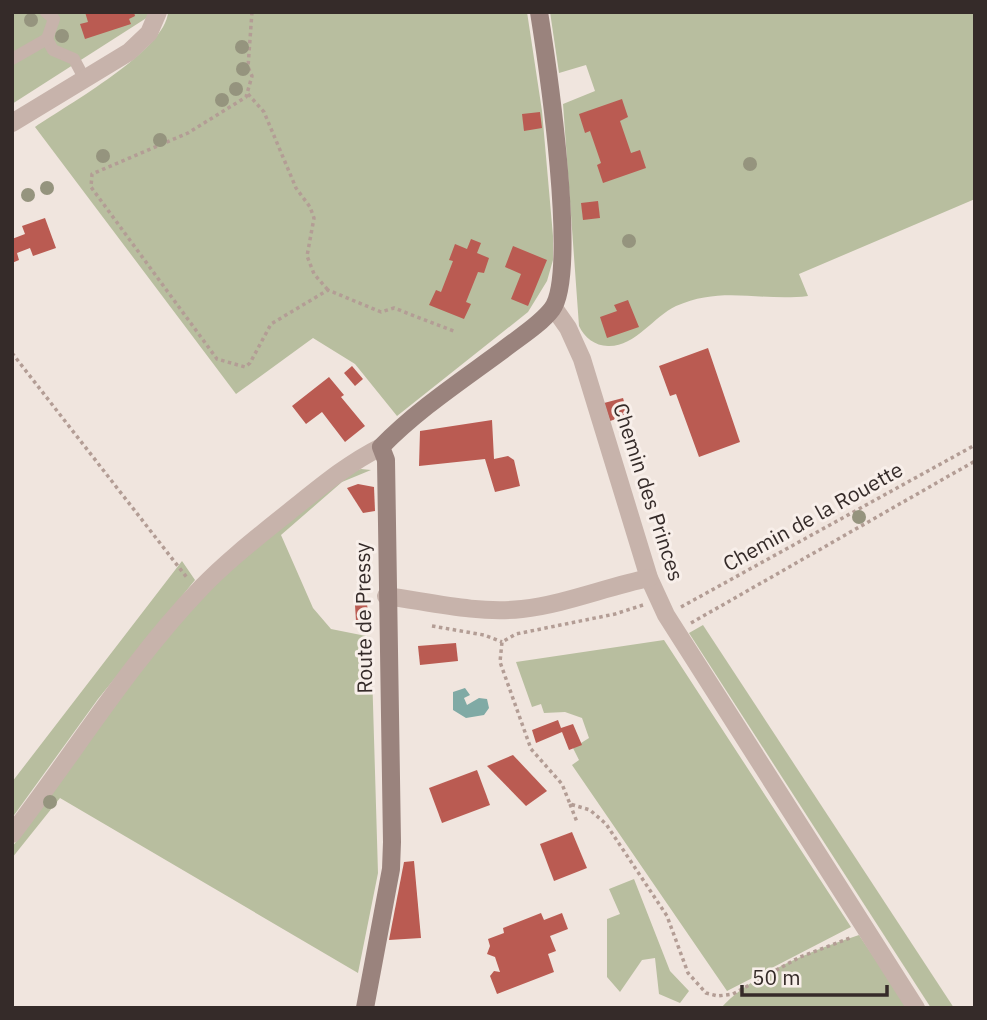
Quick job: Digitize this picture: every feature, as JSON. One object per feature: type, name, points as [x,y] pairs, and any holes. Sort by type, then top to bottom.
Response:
[{"type":"street","points":[[12,123],[142,42],[154,26],[158,12]]},
{"type":"street","points":[[12,834],[142,656],[198,592],[243,549],[324,484],[348,465],[381,446],[405,424],[554,308],[562,271],[563,231],[551,88],[538,12]]},
{"type":"street","name":"Chemin des Princes","points":[[554,308],[568,328],[582,359],[649,578],[666,615],[865,933],[916,1008]]},
{"type":"street","name":"Route de Pressy","points":[[365,1008],[391,869],[393,842],[386,596],[386,460],[381,446]]},
{"type":"street","points":[[386,596],[491,609],[519,609],[562,602],[649,578]]},
{"type":"lane","points":[[12,59],[47,39],[54,19],[46,12]]},
{"type":"lane","points":[[47,39],[53,50],[74,59],[84,78]]},
{"type":"path","points":[[252,12],[248,66],[252,76],[248,94],[239,104],[188,133],[92,174],[91,187],[217,359],[223,363],[244,367],[250,363],[271,324],[328,290]]},
{"type":"path","points":[[248,94],[264,112],[296,188],[310,207],[314,218],[307,256],[314,274],[328,290],[381,312],[394,308],[456,332]]},
{"type":"path","points":[[12,353],[198,592]]},
{"type":"path","name":"Chemin de la Rouette","points":[[666,615],[975,445]]},
{"type":"path","points":[[676,631],[760,586],[975,461]]},
{"type":"path","points":[[502,642],[516,634],[630,610],[658,596]]},
{"type":"path","points":[[432,626],[484,635],[502,642]]},
{"type":"path","points":[[502,642],[500,662],[531,749],[562,784],[576,821]]},
{"type":"path","points":[[570,804],[590,810],[606,824],[662,908],[674,930],[688,973],[706,993],[719,996],[733,994],[800,957],[865,933]]},
{"type":"green space","points":[[12,12],[149,12],[148,17],[12,104]]},
{"type":"green space","points":[[168,12],[527,12],[542,111],[553,236],[553,260],[547,281],[528,312],[397,416],[355,364],[313,338],[236,394],[35,127],[113,76],[133,59],[151,43],[163,27]]},
{"type":"green space","points":[[550,12],[975,12],[975,199],[799,274],[808,296],[710,296],[676,306],[627,342],[608,346],[594,343],[579,326],[563,104],[595,91],[586,65],[559,73]]},
{"type":"green space","points":[[361,469],[371,470],[342,482],[281,535],[313,608],[331,629],[371,637],[378,873],[358,973],[60,798],[12,858],[12,847],[137,674],[191,608],[267,537],[348,473]]},
{"type":"green space","points":[[182,561],[195,580],[98,699],[12,818],[12,782]]},
{"type":"green space","points":[[703,625],[954,1008],[931,1008],[689,633]]},
{"type":"green space","points":[[664,640],[851,927],[727,991],[572,765],[579,760],[573,748],[589,738],[582,718],[565,712],[544,713],[541,704],[532,707],[516,662]]},
{"type":"green space","points":[[634,879],[670,971],[689,991],[680,1003],[659,994],[655,958],[642,960],[620,992],[607,977],[607,919],[620,914],[609,889]]},
{"type":"green space","points":[[859,935],[908,1008],[721,1008],[749,984],[785,964]]},
{"type":"water","points":[[465,688],[470,695],[464,698],[467,705],[479,698],[487,699],[489,708],[484,715],[466,718],[453,710],[453,692]]},
{"type":"building","points":[[85,12],[134,12],[135,16],[129,19],[131,24],[85,39],[80,24],[88,22]]},
{"type":"building","points":[[622,99],[628,117],[620,121],[631,153],[640,150],[646,168],[603,183],[597,165],[601,163],[590,131],[585,133],[579,114]]},
{"type":"building","points":[[540,112],[542,128],[524,131],[522,114]]},
{"type":"building","points":[[598,201],[600,218],[583,220],[581,203]]},
{"type":"building","points":[[45,218],[56,248],[33,256],[30,248],[17,253],[19,260],[12,263],[12,239],[25,234],[22,226]]},
{"type":"building","points":[[471,239],[481,243],[477,253],[489,258],[484,273],[478,272],[466,302],[471,304],[464,319],[429,305],[436,290],[441,292],[453,261],[449,260],[455,244],[467,249]]},
{"type":"building","points":[[513,246],[547,260],[528,306],[511,299],[521,274],[505,267]]},
{"type":"building","points":[[628,300],[639,327],[607,338],[600,317],[617,311],[614,305]]},
{"type":"building","points":[[708,348],[740,442],[699,457],[676,394],[670,396],[659,366]]},
{"type":"building","points":[[352,366],[363,379],[355,386],[344,373]]},
{"type":"building","points":[[329,377],[344,395],[341,397],[365,426],[345,442],[322,412],[306,424],[292,406]]},
{"type":"building","points":[[623,398],[628,415],[610,421],[604,403]]},
{"type":"building","points":[[492,420],[494,459],[508,456],[514,460],[520,486],[495,492],[485,459],[419,466],[420,431]]},
{"type":"building","points":[[358,484],[374,487],[375,511],[363,513],[347,488]]},
{"type":"building","points":[[367,604],[369,620],[356,621],[355,605]]},
{"type":"building","points":[[456,643],[458,661],[420,665],[418,646]]},
{"type":"building","points":[[558,720],[561,728],[573,724],[582,745],[569,750],[562,732],[536,743],[532,730]]},
{"type":"building","points":[[513,755],[547,791],[526,806],[487,766]]},
{"type":"building","points":[[477,770],[490,805],[442,823],[429,788]]},
{"type":"building","points":[[572,832],[587,868],[554,881],[540,844]]},
{"type":"building","points":[[414,861],[421,938],[389,940],[404,862]]},
{"type":"building","points":[[541,913],[544,920],[562,913],[568,929],[550,936],[556,951],[548,954],[554,972],[497,994],[490,976],[494,971],[500,972],[495,957],[487,954],[490,946],[488,939],[504,933],[503,928]]}]
